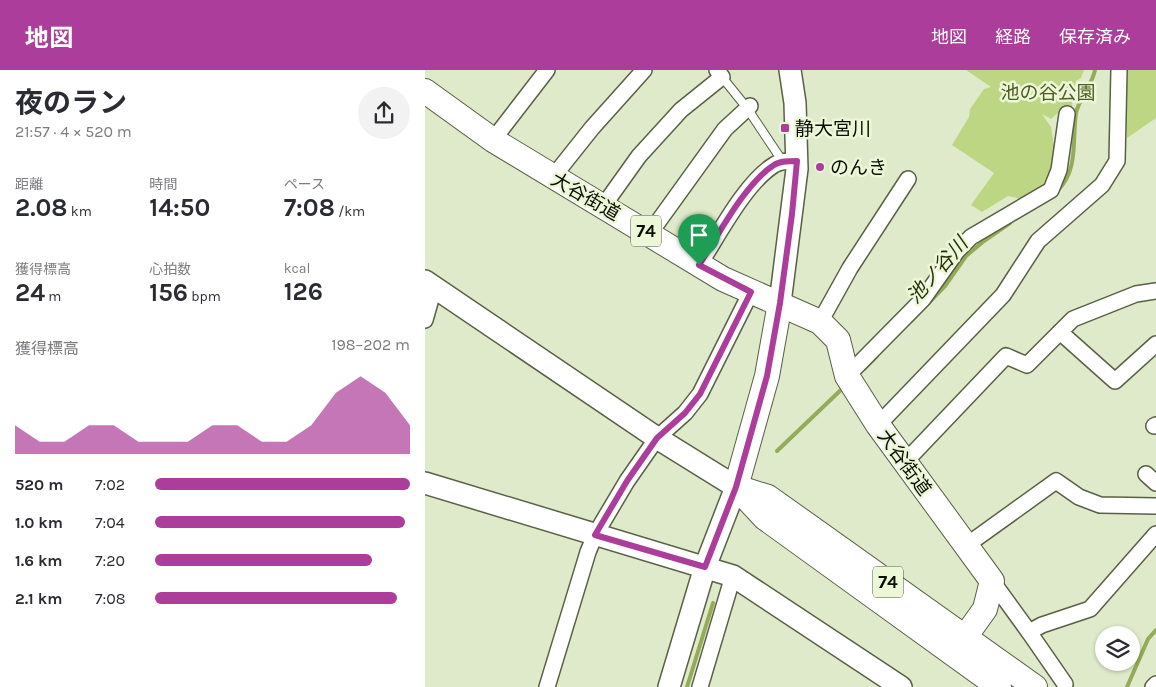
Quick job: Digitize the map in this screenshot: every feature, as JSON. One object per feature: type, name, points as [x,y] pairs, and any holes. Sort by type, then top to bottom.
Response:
[{"type":"main road","name":"大谷街道","points":[[425,91],[493,140],[553,177],[604,205],[699,265],[751,292],[820,322],[838,340],[850,381],[878,425],[992,580]]},
{"type":"main road","points":[[736,487],[767,376],[780,303]]},
{"type":"main road","name":"74","points":[[736,487],[768,497],[1035,687]]},
{"type":"main road","name":"74","points":[[736,487],[765,518],[999,687]]},
{"type":"main road","points":[[965,637],[985,609],[992,580]]},
{"type":"street","points":[[493,140],[547,70]]},
{"type":"street","points":[[553,177],[591,128],[644,70]]},
{"type":"street","points":[[780,303],[792,214],[790,161],[795,103],[790,70]]},
{"type":"street","points":[[878,425],[1003,295],[1038,240],[1102,185],[1111,174],[1117,161],[1119,70]]},
{"type":"street","points":[[604,205],[639,156],[681,110],[719,74]]},
{"type":"street","points":[[650,233],[725,129],[748,107]]},
{"type":"street","points":[[850,381],[923,298],[957,251],[971,237],[1051,190],[1059,170],[1067,114]]},
{"type":"street","points":[[699,265],[743,197],[765,172],[775,164],[790,161]]},
{"type":"street","points":[[820,322],[850,268],[908,179]]},
{"type":"street","points":[[425,320],[430,285],[657,438],[736,487],[705,567],[669,687]]},
{"type":"street","points":[[905,462],[1006,356],[1027,365],[1073,319],[1136,294],[1156,291]]},
{"type":"street","points":[[547,687],[588,552],[595,535],[627,481],[657,438],[685,413],[700,394],[751,292]]},
{"type":"street","points":[[1060,332],[1115,381],[1156,344]]},
{"type":"street","points":[[967,546],[1056,480],[1079,497],[1099,505],[1156,506]]},
{"type":"street","points":[[425,483],[733,576],[901,687]]},
{"type":"street","points":[[1029,632],[1042,625],[1090,609],[1156,534]]},
{"type":"street","points":[[700,687],[733,576]]},
{"type":"street","points":[[992,580],[1065,684]]},
{"type":"street","points":[[1153,687],[1156,684]]},
{"type":"lane","points":[[719,74],[748,107],[790,161]]},
{"type":"green space","name":"池の谷公園","points":[[966,70],[1084,70],[1081,78],[1076,81],[1071,112],[1060,111],[1051,119],[1042,114],[1051,127],[1055,153],[1053,166],[1043,185],[1022,199],[1008,196],[982,212],[971,205],[994,173],[952,145],[969,117],[970,109],[984,89],[991,87]]},
{"type":"green space","points":[[1125,70],[1156,70],[1156,118],[1127,138]]},
{"type":"waterway","name":"池ノ谷川","points":[[1057,191],[1069,174],[1072,164],[1076,113],[1095,70]]},
{"type":"waterway","name":"池ノ谷川","points":[[911,321],[945,286],[966,256],[1010,223]]},
{"type":"waterway","name":"池ノ谷川","points":[[864,369],[877,356]]},
{"type":"waterway","name":"池ノ谷川","points":[[777,451],[844,387]]},
{"type":"waterway","name":"池ノ谷川","points":[[687,687],[713,603]]},
{"type":"waterway","points":[[1127,687],[1148,639],[1156,630]]},
{"type":"place","name":"静大宮川","points":[[785,128]]},
{"type":"place","name":"のんき","points":[[820,167]]},
{"type":"route","points":[[797,161],[780,303],[767,376],[736,487],[705,567],[595,535],[627,481],[657,438],[685,413],[700,394],[751,292],[699,265],[743,197],[765,172],[775,164],[797,161]]}]
